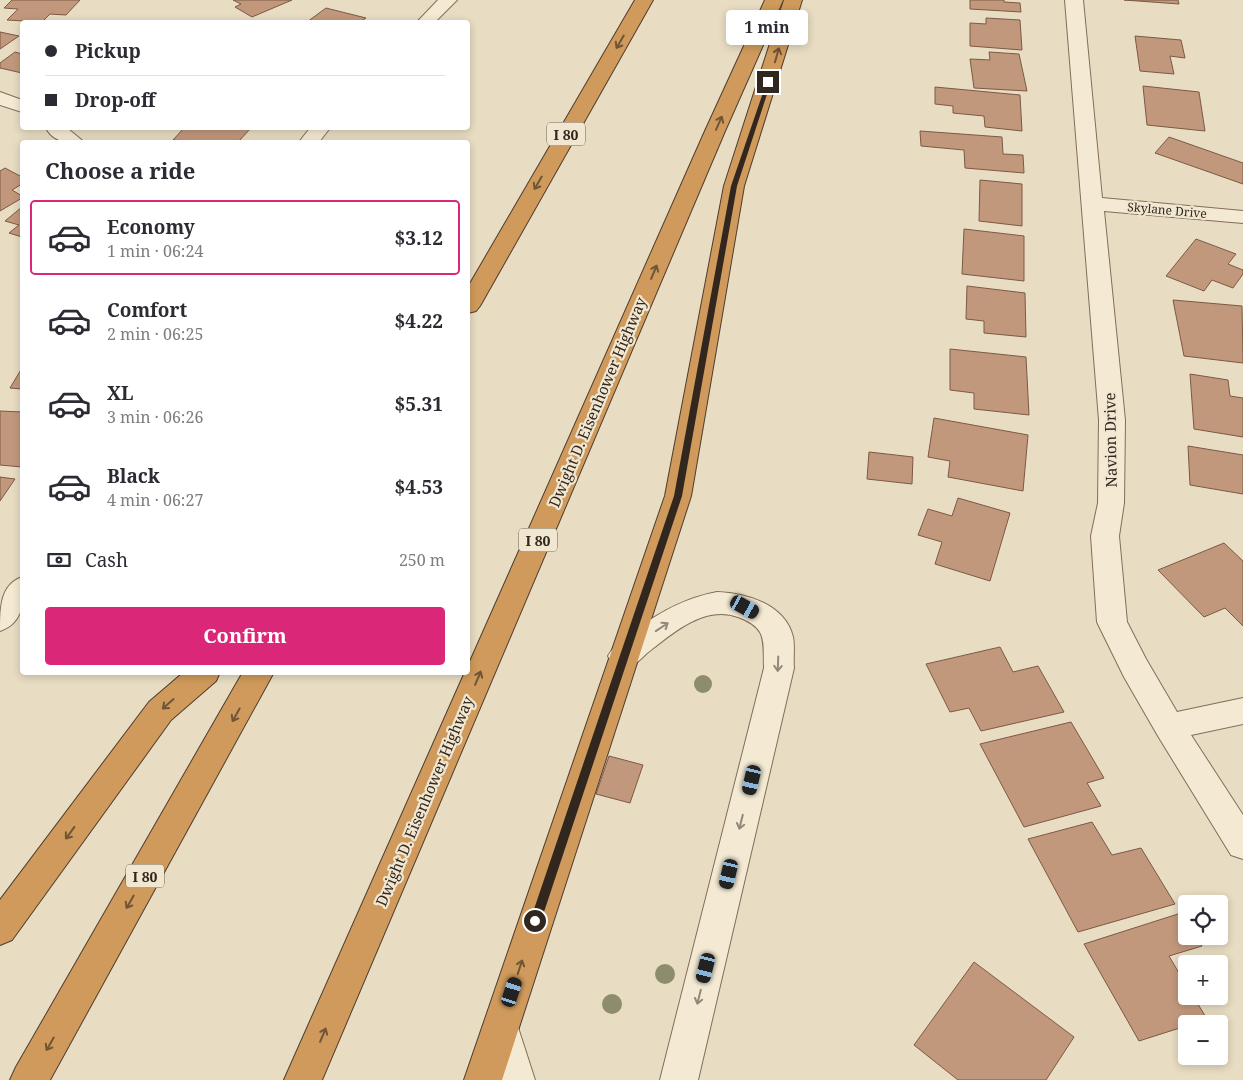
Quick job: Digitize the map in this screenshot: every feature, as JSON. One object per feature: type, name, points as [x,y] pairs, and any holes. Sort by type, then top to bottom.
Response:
[{"type":"highway","name":"I 80","points":[[470,303],[644,0]]},
{"type":"highway","name":"Dwight D. Eisenhower Highway","points":[[303,1080],[774,0]]},
{"type":"highway","points":[[484,1080],[623,656],[678,496],[734,186],[793,0]]},
{"type":"highway","points":[[0,928],[160,711],[202,675]]},
{"type":"highway","name":"I 80","points":[[29,1080],[258,675]]},
{"type":"street","points":[[427,20],[448,0]]},
{"type":"street","name":"Navion Drive","points":[[1074,0],[1112,420],[1111,503],[1105,536],[1112,622],[1135,668],[1169,728],[1243,844]]},
{"type":"street","points":[[0,98],[20,105]]},
{"type":"street","points":[[58,130],[71,140]]},
{"type":"street","points":[[311,140],[318,130]]},
{"type":"street","name":"Skylane Drive","points":[[1091,203],[1243,217]]},
{"type":"street","points":[[0,619],[20,591]]},
{"type":"street","points":[[623,656],[663,625],[695,608],[719,603],[745,607],[764,617],[777,634],[779,668],[679,1080]]},
{"type":"street","points":[[1169,728],[1243,711]]},
{"type":"street","points":[[501,1028],[516,1080]]},
{"type":"building","points":[[12,0],[80,0],[66,15],[50,14],[44,20],[7,20],[18,9],[4,8]]},
{"type":"building","points":[[233,0],[292,0],[252,17],[235,7],[241,4]]},
{"type":"building","points":[[970,0],[1004,0],[1004,2],[1020,3],[1021,12],[970,9]]},
{"type":"building","points":[[1124,0],[1178,0],[1179,4]]},
{"type":"building","points":[[326,8],[366,18],[363,20],[310,20]]},
{"type":"building","points":[[986,18],[1020,20],[1022,50],[970,46],[970,23],[986,24]]},
{"type":"building","points":[[0,32],[19,36],[0,49]]},
{"type":"building","points":[[1135,36],[1181,40],[1185,58],[1170,56],[1174,74],[1140,71]]},
{"type":"building","points":[[15,52],[20,53],[20,73],[0,68],[0,63]]},
{"type":"building","points":[[989,52],[1019,54],[1027,91],[974,88],[970,59],[990,60]]},
{"type":"building","points":[[1143,86],[1199,92],[1205,131],[1147,125]]},
{"type":"building","points":[[935,87],[1020,95],[1022,131],[985,127],[984,116],[953,113],[953,106],[935,104]]},
{"type":"building","points":[[182,130],[249,130],[240,140],[173,140]]},
{"type":"building","points":[[920,131],[1002,137],[1003,154],[1023,155],[1024,173],[965,168],[964,150],[921,146]]},
{"type":"building","points":[[1169,137],[1243,163],[1243,184],[1155,153]]},
{"type":"building","points":[[5,168],[20,176],[20,185],[12,190],[20,195],[20,199],[0,211],[0,171]]},
{"type":"building","points":[[980,180],[1022,184],[1022,226],[979,221]]},
{"type":"building","points":[[20,209],[20,236],[9,233],[19,225],[5,221]]},
{"type":"building","points":[[964,229],[1024,236],[1024,281],[962,274]]},
{"type":"building","points":[[1196,239],[1236,254],[1228,264],[1243,270],[1243,274],[1233,288],[1212,280],[1204,291],[1166,276]]},
{"type":"building","points":[[967,286],[1025,293],[1026,337],[984,333],[984,321],[966,319]]},
{"type":"building","points":[[1173,300],[1242,306],[1243,363],[1184,356]]},
{"type":"building","points":[[950,349],[1026,357],[1029,415],[974,409],[974,393],[950,390]]},
{"type":"building","points":[[20,371],[20,389],[10,388]]},
{"type":"building","points":[[1190,374],[1228,380],[1230,396],[1243,398],[1243,437],[1194,429]]},
{"type":"building","points":[[0,411],[20,412],[20,467],[0,465]]},
{"type":"building","points":[[934,418],[1028,435],[1023,491],[948,477],[950,461],[928,457]]},
{"type":"building","points":[[1188,446],[1243,455],[1243,494],[1190,485]]},
{"type":"building","points":[[869,452],[913,457],[912,484],[867,479]]},
{"type":"building","points":[[0,477],[15,479],[0,501]]},
{"type":"building","points":[[958,498],[1010,513],[990,581],[935,564],[942,542],[918,535],[928,509],[952,516]]},
{"type":"building","points":[[1224,543],[1243,561],[1243,626],[1225,608],[1204,617],[1158,570]]},
{"type":"building","points":[[1000,647],[1013,672],[1038,666],[1064,712],[981,731],[969,708],[950,712],[926,664]]},
{"type":"building","points":[[1071,722],[1104,778],[1087,783],[1101,806],[1024,827],[980,744]]},
{"type":"building","points":[[609,756],[643,765],[630,803],[596,794]]},
{"type":"building","points":[[1092,822],[1112,855],[1141,848],[1175,904],[1078,932],[1028,839]]},
{"type":"building","points":[[1178,914],[1178,945],[1202,946],[1169,956],[1178,971],[1178,1005],[1198,1005],[1205,1015],[1178,1015],[1178,1029],[1139,1041],[1084,944]]},
{"type":"building","points":[[974,962],[1074,1037],[1046,1080],[958,1080],[914,1045]]},
{"type":"route","points":[[535,921],[678,496],[734,186],[768,82]]}]
